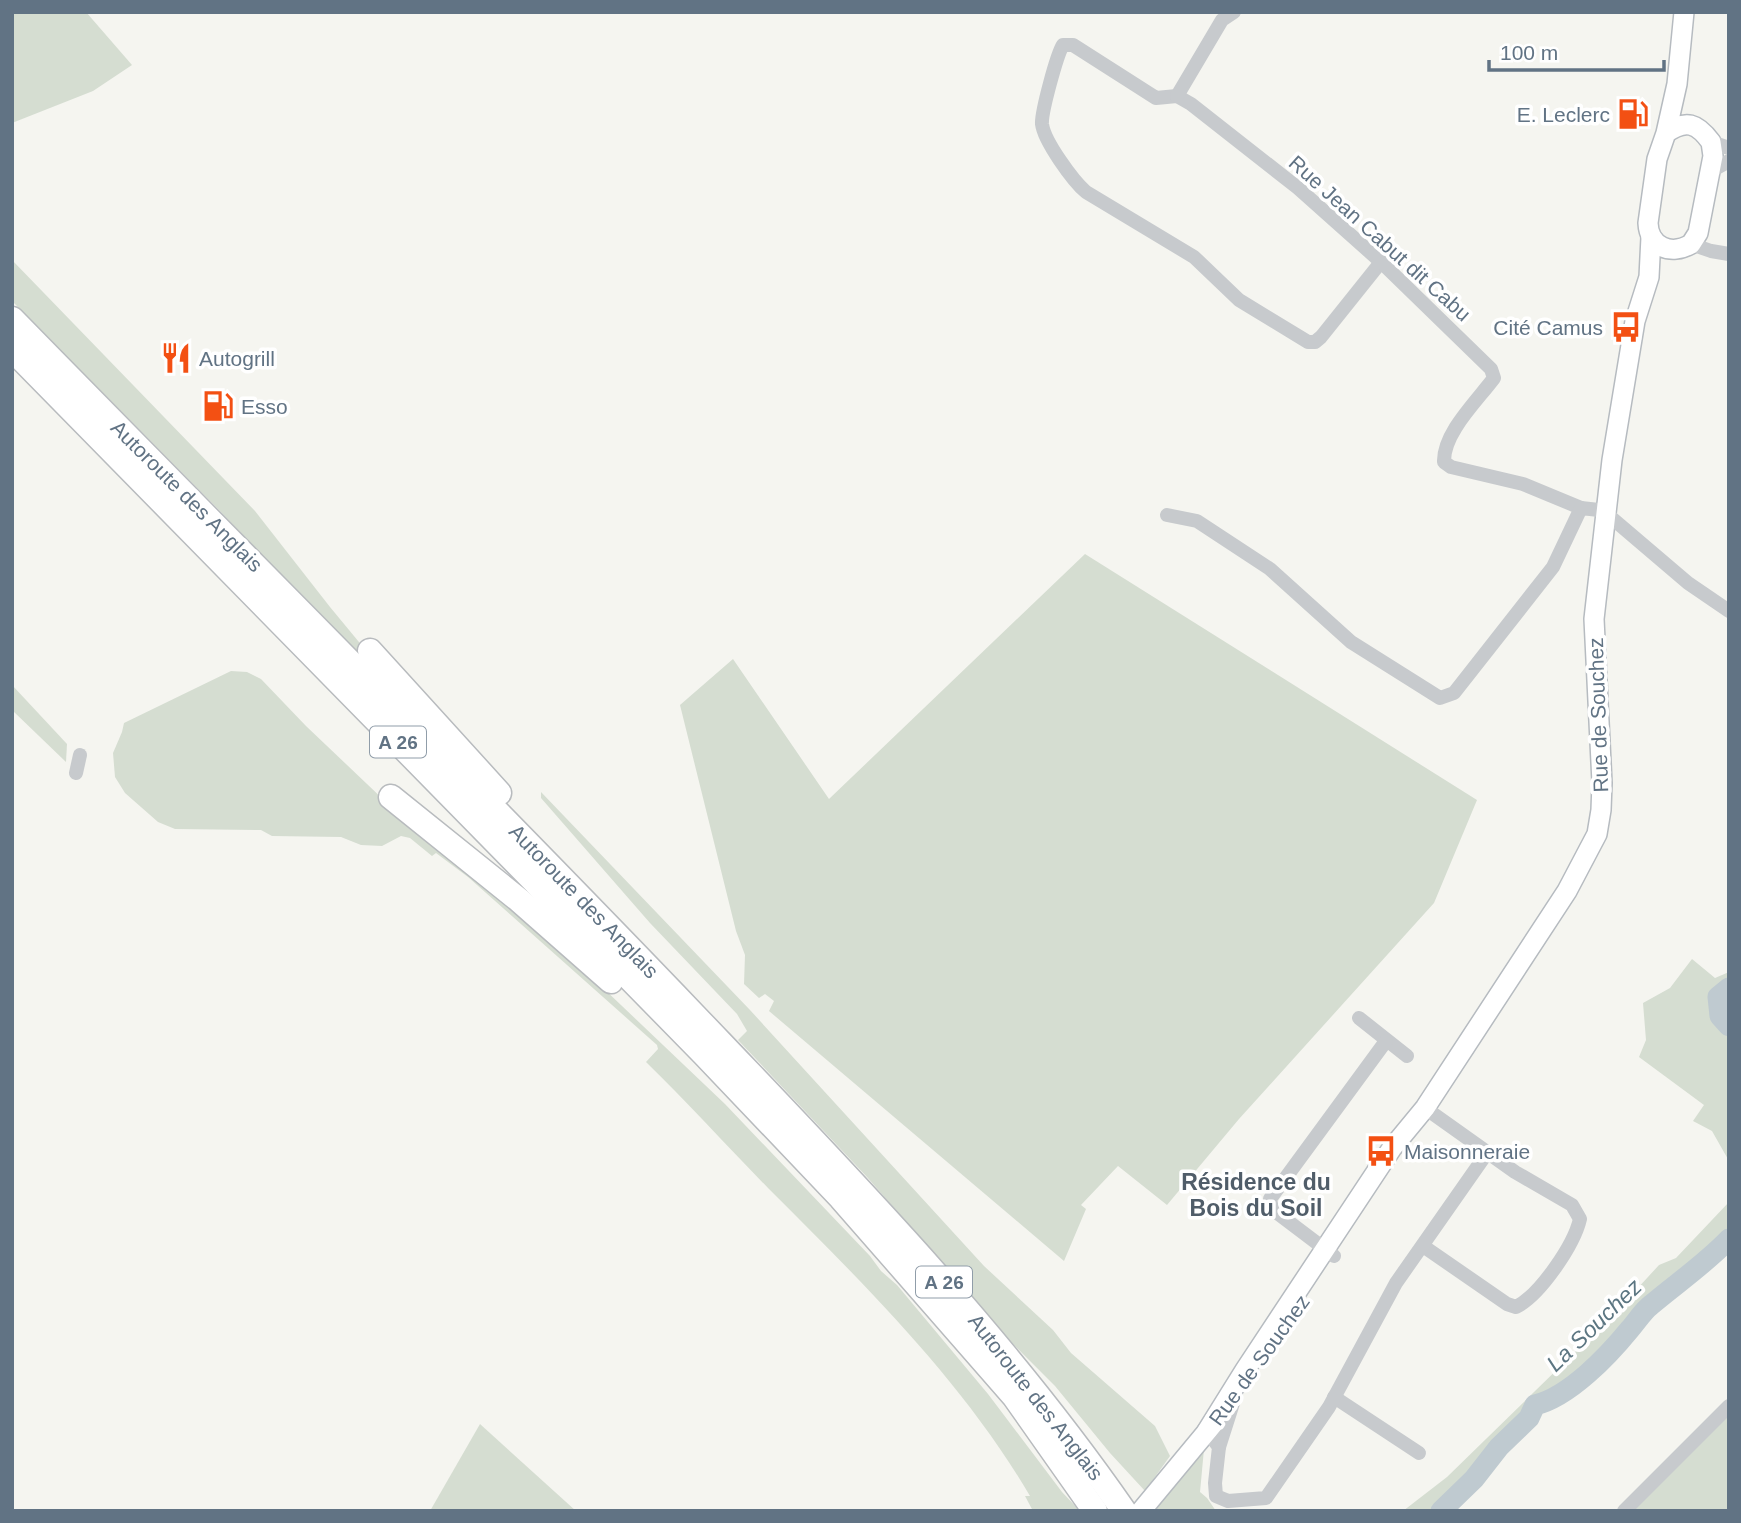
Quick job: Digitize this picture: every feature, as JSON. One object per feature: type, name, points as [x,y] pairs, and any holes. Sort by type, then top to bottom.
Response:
[{"type":"highway","name":"Autoroute des Anglais","points":[[12,318],[585,901],[918,1252],[1019,1370],[1129,1510]]},
{"type":"highway","name":"Autoroute des Anglais","points":[[12,349],[782,1137],[897,1261],[1013,1396],[1095,1511]]},
{"type":"highway","points":[[370,651],[475,764],[556,861],[585,901]]},
{"type":"highway","points":[[391,797],[562,936],[635,1003],[749,1117],[782,1137]]},
{"type":"main road","points":[[1666,133],[1676,84],[1684,12]]},
{"type":"main road","points":[[1651,237],[1659,246],[1671,250],[1685,246],[1698,233],[1713,156],[1720,145],[1695,126],[1684,107],[1676,84]]},
{"type":"main road","points":[[1666,133],[1677,125],[1695,126]]},
{"type":"main road","name":"Rue de Souchez","points":[[1207,1432],[1245,1370],[1413,1134],[1425,1108],[1567,891],[1597,834],[1602,783],[1594,619],[1612,460],[1635,321],[1649,277],[1651,237],[1648,223],[1657,159],[1666,133]]},
{"type":"main road","name":"Rue de Souchez","points":[[1649,277],[1685,246]]},
{"type":"main road","name":"Rue de Souchez","points":[[1207,1432],[1252,1378],[1330,1253]]},
{"type":"main road","points":[[1129,1510],[1207,1432]]},
{"type":"street","points":[[1223,15],[1177,96],[1156,98],[1073,45],[1063,45],[1042,122],[1046,136],[1078,186],[1194,257],[1238,300],[1308,342],[1315,342],[1321,337],[1381,262]]},
{"type":"street","name":"Rue Jean Cabut dit Cabu","points":[[1177,96],[1191,104],[1298,188],[1381,262],[1491,369],[1494,378],[1453,432],[1443,450],[1444,462],[1451,467],[1523,484],[1581,508]]},
{"type":"street","points":[[1709,172],[1729,160]]},
{"type":"street","points":[[1685,246],[1729,254]]},
{"type":"street","points":[[1167,515],[1197,521],[1270,569],[1351,642],[1440,698],[1454,693],[1553,567],[1581,508],[1599,510],[1606,514],[1688,583],[1728,609]]},
{"type":"street","points":[[76,773],[80,755]]},
{"type":"street","points":[[1359,1018],[1407,1056]]},
{"type":"street","points":[[1330,1253],[1272,1209],[1270,1199],[1387,1041]]},
{"type":"street","points":[[1423,1246],[1507,1304],[1516,1307],[1528,1301],[1565,1251],[1577,1233],[1580,1219],[1572,1205],[1487,1153],[1425,1108]]},
{"type":"street","points":[[1234,1400],[1219,1447],[1216,1496],[1223,1500],[1266,1498],[1334,1397],[1396,1283],[1487,1153]]},
{"type":"street","points":[[1334,1397],[1419,1453]]},
{"type":"street","points":[[1624,1511],[1729,1406]]},
{"type":"street","points":[[1207,1432],[1219,1447]]},
{"type":"shaded area","points":[[12,12],[86,12],[132,65],[93,91],[12,123]]},
{"type":"shaded area","points":[[12,260],[255,511],[392,682],[386,686],[217,508],[12,301]]},
{"type":"shaded area","points":[[1085,554],[1477,800],[1434,903],[1239,1119],[1167,1205],[1118,1166],[1081,1205],[1086,1209],[1064,1261],[769,1011],[774,1001],[765,994],[759,998],[744,984],[745,955],[736,931],[680,705],[733,659],[829,799]]},
{"type":"shaded area","points":[[231,671],[247,672],[261,679],[387,803],[539,927],[725,1104],[897,1285],[988,1394],[1062,1492],[1080,1511],[1033,1511],[1025,1496],[1030,1496],[1003,1453],[974,1412],[909,1334],[646,1062],[658,1049],[657,1045],[468,877],[436,853],[432,856],[410,838],[401,836],[382,846],[361,845],[341,837],[272,836],[261,830],[175,829],[158,822],[125,793],[115,777],[113,753],[124,723]]},
{"type":"shaded area","points":[[12,685],[67,744],[66,762],[12,710]]},
{"type":"shaded area","points":[[541,792],[750,1010],[984,1266],[1053,1330],[1071,1353],[1155,1426],[1170,1456],[1145,1491],[1055,1386],[1011,1342],[867,1177],[738,1040],[747,1031],[737,1014],[650,923],[541,798]]},
{"type":"shaded area","points":[[1692,959],[1715,978],[1729,972],[1729,1161],[1712,1131],[1693,1121],[1704,1105],[1639,1057],[1646,1040],[1643,1003],[1670,988]]},
{"type":"shaded area","points":[[1729,1202],[1728,1254],[1690,1285],[1664,1299],[1644,1327],[1627,1339],[1601,1366],[1541,1411],[1454,1511],[1403,1511],[1447,1477],[1613,1315],[1659,1265],[1676,1258]]},
{"type":"shaded area","points":[[1729,1414],[1729,1511],[1631,1511]]},
{"type":"shaded area","points":[[480,1424],[576,1511],[430,1511]]},
{"type":"shaded area","points":[[1204,1449],[1200,1492],[1216,1511],[1149,1511]]},
{"type":"waterway","name":"La Souchez","points":[[1729,988],[1718,997],[1720,1016],[1729,1026]]},
{"type":"waterway","name":"La Souchez","points":[[1441,1511],[1529,1418],[1535,1405],[1561,1394],[1587,1374],[1611,1351],[1648,1307],[1729,1239]]},
{"type":"place","name":"E. Leclerc","points":[[1633,114]]},
{"type":"place","name":"Cité Camus","points":[[1626,327]]},
{"type":"place","name":"Autogrill","points":[[176,358]]},
{"type":"place","name":"Esso","points":[[218,406]]},
{"type":"place","name":"Maisonneraie","points":[[1381,1151]]},
{"type":"district","name":"Résidence du Bois du Soil","points":[[1256,1195]]}]
